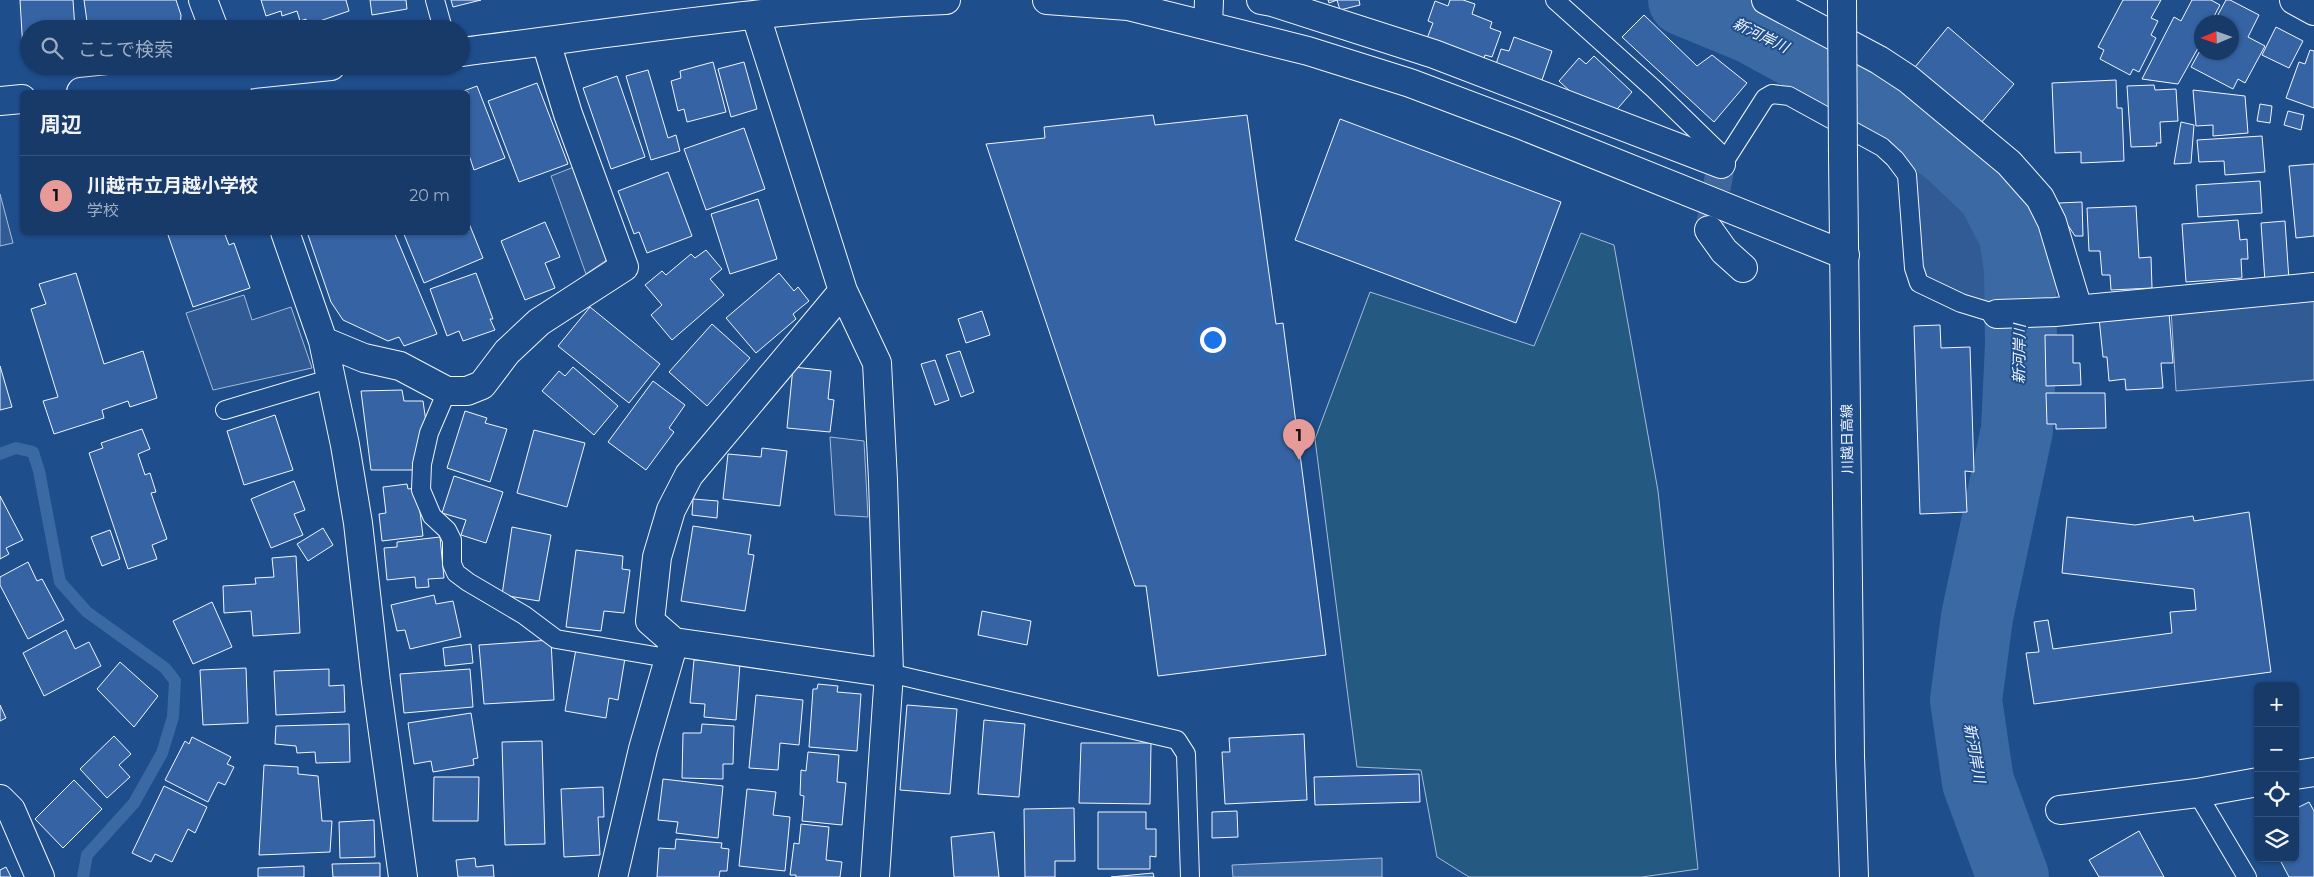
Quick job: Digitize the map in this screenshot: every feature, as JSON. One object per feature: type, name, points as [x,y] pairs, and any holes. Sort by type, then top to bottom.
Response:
[{"type":"street","points":[[203,0],[211,20]]},
{"type":"street","points":[[470,51],[546,42],[765,10],[877,2],[946,0]]},
{"type":"street","points":[[1047,0],[1209,12],[1308,51],[1410,83],[1524,126],[1845,255]]},
{"type":"street","points":[[1261,0],[1434,54],[1722,164]]},
{"type":"street","points":[[1766,0],[1879,60],[1908,79],[2009,163],[2040,198],[2052,222],[2066,311]]},
{"type":"street","name":"川越日高線","points":[[1842,0],[1850,756],[1854,877]]},
{"type":"street","points":[[2294,0],[2314,10]]},
{"type":"street","points":[[765,10],[843,291],[877,363],[889,673],[876,877]]},
{"type":"street","points":[[323,341],[364,358],[400,366],[447,391],[467,391],[482,385],[507,352],[539,322],[624,267],[568,114],[546,42]]},
{"type":"street","points":[[103,90],[258,75]]},
{"type":"street","points":[[0,101],[20,99]]},
{"type":"street","points":[[1708,230],[1724,251],[1743,268]]},
{"type":"street","points":[[286,235],[323,341],[332,378],[358,523],[376,682],[403,877]]},
{"type":"street","points":[[1997,314],[2066,311],[2314,287]]},
{"type":"street","points":[[613,877],[643,749],[659,699],[670,650],[650,621],[657,557],[671,510],[689,475],[843,291]]},
{"type":"street","points":[[670,650],[889,673]]},
{"type":"street","points":[[2299,774],[2314,772]]},
{"type":"street","points":[[2060,810],[2254,783]]},
{"type":"street","points":[[0,799],[11,810],[40,877]]},
{"type":"lane","points":[[435,0],[441,20]]},
{"type":"lane","points":[[1555,0],[1654,89],[1722,164],[1765,98],[1772,94],[1789,96],[1882,148],[1895,159],[1908,175],[1914,268],[1919,283],[1961,303],[1997,314]]},
{"type":"lane","points":[[225,410],[332,378]]},
{"type":"lane","points":[[447,391],[429,433],[422,464],[421,490],[432,516],[447,530],[452,540],[452,564],[456,573],[524,616],[556,639],[670,650]]},
{"type":"lane","points":[[889,673],[1177,740],[1186,754],[1190,877]]},
{"type":"lane","points":[[2197,792],[2247,877]]},
{"type":"shaded area","points":[[1924,155],[1968,194],[1990,229],[1998,253],[1997,302],[1979,301],[1922,275],[1915,167]]},
{"type":"shaded area","points":[[579,165],[611,257],[586,274],[551,176]]},
{"type":"shaded area","points":[[0,194],[13,243],[0,246]]},
{"type":"shaded area","points":[[1581,233],[1614,245],[1658,491],[1698,869],[1642,877],[1469,877],[1437,857],[1421,770],[1357,767],[1315,439],[1370,292],[1534,346]]},
{"type":"shaded area","points":[[244,295],[252,320],[291,307],[312,368],[213,390],[186,313]]},
{"type":"shaded area","points":[[2314,298],[2314,380],[2176,391],[2171,309]]},
{"type":"shaded area","points":[[830,437],[864,441],[868,517],[835,515]]},
{"type":"shaded area","points":[[1382,858],[1382,877],[1233,877],[1232,865]]},
{"type":"building","points":[[20,0],[73,0],[74,20],[21,20]]},
{"type":"building","points":[[84,0],[176,0],[181,15],[181,20],[87,20]]},
{"type":"building","points":[[261,0],[346,0],[349,11],[323,20],[300,20],[297,11],[282,16],[281,11],[266,16]]},
{"type":"building","points":[[370,0],[406,0],[407,9],[372,15]]},
{"type":"building","points":[[451,0],[481,0],[453,7]]},
{"type":"building","points":[[1337,0],[1359,0],[1360,5],[1340,10]]},
{"type":"building","points":[[1450,0],[1463,0],[1475,4],[1472,14],[1492,22],[1490,28],[1501,32],[1492,57],[1485,55],[1483,62],[1426,41],[1433,23],[1428,21],[1435,1],[1448,6]]},
{"type":"building","points":[[2123,0],[2161,0],[2151,18],[2158,21],[2151,35],[2156,38],[2139,72],[2133,69],[2130,75],[2100,59],[2104,50],[2098,47]]},
{"type":"building","points":[[2192,0],[2211,0],[2220,5],[2215,15],[2194,15],[2194,55],[2178,84],[2142,79],[2174,17],[2181,21]]},
{"type":"building","points":[[2226,0],[2230,0],[2259,15],[2248,37],[2265,46],[2245,83],[2238,79],[2233,89],[2191,67],[2195,60],[2239,60],[2239,15],[2218,15]]},
{"type":"building","points":[[1644,15],[1697,66],[1712,55],[1747,83],[1714,122],[1622,37]]},
{"type":"building","points":[[1948,27],[2014,84],[1981,123],[1915,67]]},
{"type":"building","points":[[2276,27],[2303,41],[2289,68],[2262,55]]},
{"type":"building","points":[[1514,37],[1552,51],[1541,83],[1495,67],[1501,49],[1509,51]]},
{"type":"building","points":[[2310,50],[2314,51],[2314,108],[2286,98],[2299,62],[2305,64]]},
{"type":"building","points":[[1594,56],[1632,92],[1612,115],[1597,101],[1589,109],[1559,81],[1579,58],[1586,64]]},
{"type":"building","points":[[713,62],[726,112],[687,122],[684,109],[678,111],[671,81],[681,78],[680,71]]},
{"type":"building","points":[[744,62],[757,109],[731,117],[718,69]]},
{"type":"building","points":[[648,70],[668,138],[676,135],[680,151],[651,160],[626,76]]},
{"type":"building","points":[[617,76],[645,157],[611,169],[583,88]]},
{"type":"building","points":[[2116,80],[2117,108],[2122,108],[2124,161],[2081,163],[2081,152],[2055,153],[2052,83]]},
{"type":"building","points":[[537,83],[568,164],[519,182],[488,101]]},
{"type":"building","points":[[2154,85],[2155,90],[2176,89],[2178,121],[2160,122],[2161,143],[2156,143],[2157,146],[2131,147],[2127,86]]},
{"type":"building","points":[[477,86],[505,158],[474,170],[470,158],[470,90],[466,90]]},
{"type":"building","points":[[2193,90],[2245,96],[2248,133],[2213,136],[2213,125],[2196,126]]},
{"type":"building","points":[[2260,104],[2272,106],[2270,123],[2257,121]]},
{"type":"building","points":[[2288,111],[2304,115],[2301,130],[2284,125]]},
{"type":"building","points":[[1153,115],[1155,125],[1247,115],[1276,324],[1283,323],[1326,655],[1158,676],[1146,586],[1135,586],[986,144],[1045,138],[1044,127]]},
{"type":"building","points":[[1340,119],[1561,202],[1516,323],[1295,240]]},
{"type":"building","points":[[2181,122],[2194,125],[2191,163],[2174,164]]},
{"type":"building","points":[[744,128],[765,189],[706,210],[684,149]]},
{"type":"building","points":[[2262,136],[2265,172],[2225,175],[2224,161],[2199,162],[2197,140]]},
{"type":"building","points":[[2314,164],[2314,236],[2296,238],[2289,166]]},
{"type":"building","points":[[668,172],[692,236],[647,253],[639,232],[634,234],[618,191]]},
{"type":"building","points":[[2260,181],[2262,213],[2198,217],[2196,185]]},
{"type":"building","points":[[758,199],[777,259],[730,274],[711,214]]},
{"type":"building","points":[[2082,202],[2083,236],[2075,236],[2060,213],[2059,203]]},
{"type":"building","points":[[2136,206],[2139,258],[2151,257],[2152,288],[2111,290],[2110,275],[2102,275],[2100,251],[2089,251],[2087,208]]},
{"type":"building","points":[[2238,220],[2240,240],[2247,239],[2248,259],[2241,259],[2242,278],[2186,282],[2182,224]]},
{"type":"building","points":[[2285,221],[2289,280],[2265,282],[2261,223]]},
{"type":"building","points":[[545,222],[560,257],[545,263],[555,288],[525,300],[501,241]]},
{"type":"building","points":[[470,226],[483,258],[424,283],[404,235],[470,235]]},
{"type":"building","points":[[168,235],[225,235],[229,245],[234,243],[250,288],[193,307]]},
{"type":"building","points":[[308,235],[395,235],[437,334],[404,346],[399,337],[388,341],[343,320],[331,302]]},
{"type":"building","points":[[706,250],[722,269],[710,279],[724,295],[672,340],[651,315],[662,305],[645,285],[662,271],[666,275],[691,254],[695,258]]},
{"type":"building","points":[[76,273],[104,364],[143,351],[157,398],[130,407],[128,401],[102,410],[104,418],[54,434],[43,401],[58,397],[31,309],[46,304],[39,284]]},
{"type":"building","points":[[476,273],[493,319],[490,319],[495,330],[463,341],[459,331],[447,336],[430,289]]},
{"type":"building","points":[[779,273],[794,291],[798,287],[809,301],[793,314],[796,319],[756,353],[726,318]]},
{"type":"building","points":[[590,307],[660,364],[629,403],[558,346]]},
{"type":"building","points":[[982,311],[990,335],[966,343],[958,319]]},
{"type":"building","points":[[2169,313],[2173,363],[2161,363],[2163,388],[2126,390],[2125,379],[2109,381],[2107,357],[2103,357],[2099,318]]},
{"type":"building","points":[[712,324],[750,358],[707,406],[669,372]]},
{"type":"building","points":[[1940,325],[1941,348],[1970,347],[1974,472],[1965,471],[1967,512],[1920,514],[1914,326]]},
{"type":"building","points":[[2045,335],[2073,335],[2073,363],[2080,363],[2081,385],[2046,386]]},
{"type":"building","points":[[960,351],[974,392],[961,397],[946,355]]},
{"type":"building","points":[[935,360],[949,400],[935,405],[921,364]]},
{"type":"building","points":[[0,366],[12,407],[0,410]]},
{"type":"building","points":[[573,367],[618,406],[594,435],[542,391],[559,371],[565,376]]},
{"type":"building","points":[[793,367],[831,371],[828,399],[834,400],[830,432],[787,428]]},
{"type":"building","points":[[653,381],[685,405],[669,428],[674,432],[646,470],[608,442]]},
{"type":"building","points":[[402,390],[404,401],[423,401],[426,422],[414,470],[371,470],[361,391]]},
{"type":"building","points":[[2046,393],[2105,393],[2106,428],[2056,429],[2056,424],[2047,424]]},
{"type":"building","points":[[465,411],[487,418],[485,423],[507,429],[490,482],[447,468]]},
{"type":"building","points":[[275,415],[293,470],[244,485],[227,431]]},
{"type":"building","points":[[142,429],[150,449],[138,454],[145,475],[150,473],[156,492],[151,493],[167,539],[152,545],[157,559],[128,569],[89,453],[103,448],[101,443]]},
{"type":"building","points":[[534,430],[585,443],[567,507],[517,493]]},
{"type":"building","points":[[762,448],[787,451],[780,506],[723,499],[728,454],[761,457]]},
{"type":"building","points":[[454,476],[503,492],[486,543],[461,535],[466,520],[442,513]]},
{"type":"building","points":[[294,481],[305,510],[294,514],[303,535],[271,548],[251,499]]},
{"type":"building","points":[[407,484],[408,489],[417,488],[423,536],[382,541],[379,514],[386,513],[383,487]]},
{"type":"building","points":[[0,496],[23,540],[6,548],[9,554],[0,559]]},
{"type":"building","points":[[693,499],[718,501],[717,518],[692,515]]},
{"type":"building","points":[[2249,512],[2271,672],[2034,704],[2026,653],[2039,652],[2034,622],[2048,620],[2053,649],[2172,633],[2170,612],[2196,610],[2194,589],[2062,573],[2067,517],[2135,525],[2193,516],[2194,521]]},
{"type":"building","points":[[693,526],[751,535],[748,554],[754,555],[745,611],[681,601]]},
{"type":"building","points":[[512,527],[551,535],[539,601],[502,595]]},
{"type":"building","points":[[323,528],[333,545],[308,561],[297,544]]},
{"type":"building","points":[[110,530],[120,559],[102,566],[91,537]]},
{"type":"building","points":[[440,537],[444,578],[428,579],[429,587],[416,588],[415,577],[387,580],[384,548],[397,547],[397,542]]},
{"type":"building","points":[[576,550],[623,556],[622,569],[630,570],[624,613],[604,611],[601,631],[566,627]]},
{"type":"building","points":[[296,556],[300,633],[253,636],[251,611],[224,613],[223,586],[256,584],[255,578],[274,577],[272,558]]},
{"type":"building","points":[[28,562],[37,581],[42,579],[64,620],[28,639],[0,585],[0,577]]},
{"type":"building","points":[[434,595],[436,604],[453,601],[461,637],[410,649],[405,630],[397,631],[391,605]]},
{"type":"building","points":[[212,602],[232,647],[193,664],[173,621]]},
{"type":"building","points":[[982,611],[1031,621],[1027,645],[978,635]]},
{"type":"building","points":[[66,630],[75,649],[89,642],[101,666],[44,696],[23,653]]},
{"type":"building","points":[[551,640],[554,700],[484,704],[479,645]]},
{"type":"building","points":[[471,644],[473,663],[445,666],[443,648]]},
{"type":"building","points":[[576,649],[625,658],[618,700],[609,698],[606,718],[565,711]]},
{"type":"building","points":[[694,660],[740,663],[736,720],[704,717],[705,704],[690,703]]},
{"type":"building","points":[[120,662],[158,696],[134,727],[97,689]]},
{"type":"building","points":[[246,668],[248,723],[203,725],[200,670]]},
{"type":"building","points":[[329,669],[329,686],[344,685],[345,712],[276,715],[274,671]]},
{"type":"building","points":[[470,669],[473,707],[404,713],[400,674]]},
{"type":"building","points":[[818,684],[838,686],[837,692],[861,694],[857,751],[809,747],[813,689],[817,689]]},
{"type":"building","points":[[756,695],[803,700],[799,745],[780,743],[778,770],[749,768]]},
{"type":"building","points":[[0,705],[6,718],[0,721]]},
{"type":"building","points":[[907,705],[957,709],[950,794],[900,790]]},
{"type":"building","points":[[471,713],[478,758],[473,759],[474,765],[433,772],[431,761],[414,764],[408,723]]},
{"type":"building","points":[[984,720],[1025,724],[1019,797],[978,794]]},
{"type":"building","points":[[349,724],[350,762],[316,763],[315,752],[297,753],[296,746],[275,744],[276,726]]},
{"type":"building","points":[[702,724],[734,726],[733,764],[723,764],[723,779],[682,778],[683,733],[701,733]]},
{"type":"building","points":[[1304,734],[1307,800],[1225,804],[1222,752],[1230,752],[1229,738]]},
{"type":"building","points":[[114,736],[131,754],[119,765],[130,777],[107,798],[80,769]]},
{"type":"building","points":[[192,737],[231,757],[227,764],[234,767],[225,785],[218,782],[208,802],[165,780],[185,741],[189,744]]},
{"type":"building","points":[[542,741],[545,844],[505,845],[502,742]]},
{"type":"building","points":[[1081,743],[1151,743],[1150,804],[1079,803]]},
{"type":"building","points":[[808,752],[839,755],[837,782],[846,783],[842,825],[802,821],[804,796],[800,795],[801,770],[806,771]]},
{"type":"building","points":[[264,765],[298,767],[298,774],[318,776],[322,821],[332,821],[330,852],[259,855]]},
{"type":"building","points":[[1419,774],[1420,802],[1315,805],[1314,777]]},
{"type":"building","points":[[434,777],[479,777],[478,821],[433,821]]},
{"type":"building","points":[[663,779],[723,786],[718,838],[676,833],[678,822],[658,820]]},
{"type":"building","points":[[74,780],[102,809],[63,848],[35,819]]},
{"type":"building","points":[[164,786],[207,807],[195,833],[188,829],[172,862],[155,854],[151,862],[132,853]]},
{"type":"building","points":[[603,787],[604,817],[598,817],[600,855],[564,857],[561,789]]},
{"type":"building","points":[[747,789],[776,792],[773,815],[790,817],[785,871],[739,866]]},
{"type":"building","points":[[2309,802],[2314,811],[2314,877],[2289,877],[2281,862],[2299,862],[2299,807]]},
{"type":"building","points":[[1074,808],[1075,861],[1055,861],[1055,877],[1025,877],[1024,809]]},
{"type":"building","points":[[1237,811],[1238,837],[1212,838],[1212,812]]},
{"type":"building","points":[[1098,812],[1146,812],[1146,829],[1156,829],[1156,857],[1150,856],[1150,869],[1098,869]]},
{"type":"building","points":[[374,820],[375,857],[340,858],[339,822]]},
{"type":"building","points":[[801,824],[829,827],[826,860],[842,862],[840,877],[796,877],[796,875],[790,875],[794,843],[799,844]]},
{"type":"building","points":[[2139,831],[2164,877],[2099,877],[2089,860]]},
{"type":"building","points":[[994,832],[999,877],[954,877],[951,837]]},
{"type":"building","points":[[676,839],[722,843],[721,848],[729,849],[727,871],[720,871],[719,877],[657,877],[659,848],[675,849]]},
{"type":"building","points":[[475,858],[476,867],[493,865],[494,877],[458,877],[456,860]]},
{"type":"building","points":[[380,863],[380,877],[333,877],[332,864]]},
{"type":"building","points":[[304,866],[304,877],[258,877],[258,868]]},
{"type":"building","points":[[6,867],[11,877],[0,877],[0,870]]},
{"type":"building","points":[[1153,873],[1154,877],[1111,877]]},
{"type":"waterway","name":"新河岸川","points":[[1684,0],[1752,28],[1880,98],[1951,152],[1993,192],[2015,235],[2020,270],[2021,344],[2017,430],[1977,617],[1966,700],[1978,782],[2013,877]]},
{"type":"waterway","points":[[0,454],[16,448],[33,452],[39,471],[60,582],[87,612],[165,668],[175,681],[173,717],[162,753],[134,803],[87,855],[83,877]]},
{"type":"tunnel","points":[[1709,230],[1720,170]]},
{"type":"place","name":"川越市立月越小学校","points":[[1299,460]]}]
